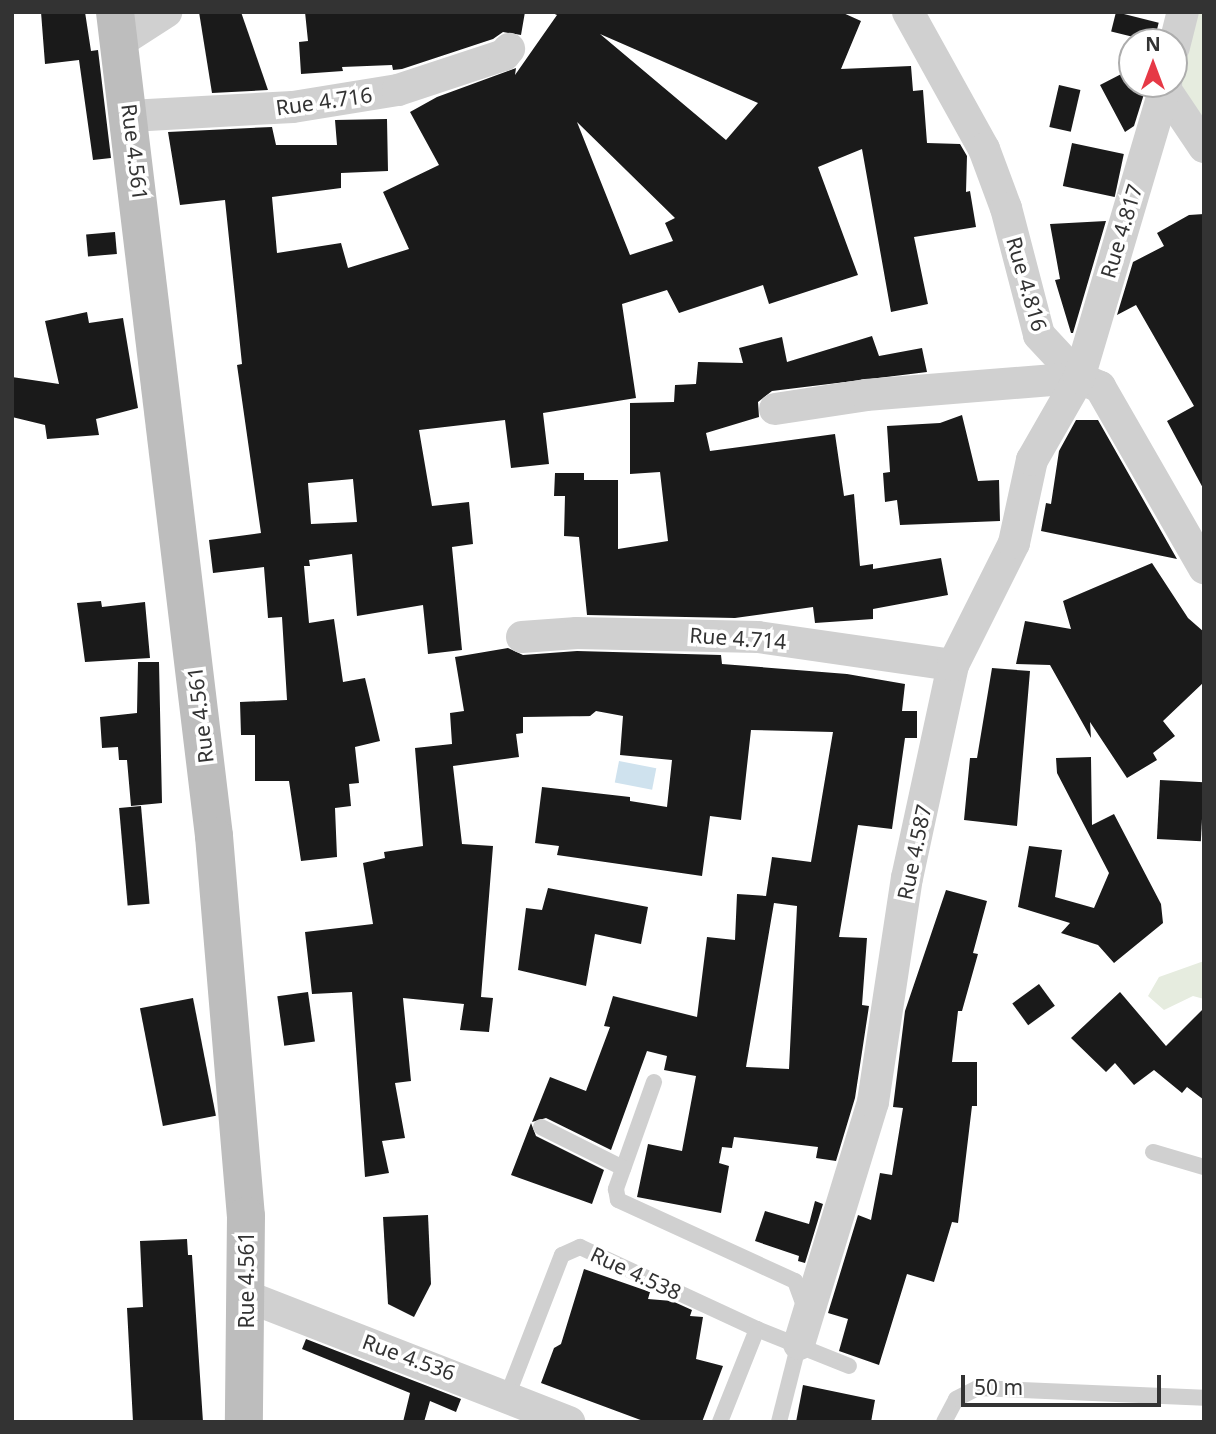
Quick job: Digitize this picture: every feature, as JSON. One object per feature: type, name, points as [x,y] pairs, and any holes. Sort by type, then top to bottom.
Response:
[{"type":"main road","name":"Rue 4.561","points":[[118,26],[214,836],[246,1216],[244,1422]]},
{"type":"street","points":[[118,26],[166,12]]},
{"type":"street","name":"Rue 4.816","points":[[908,12],[984,149],[1006,208],[1039,335],[1079,378],[1100,387],[1204,568]]},
{"type":"street","name":"Rue 4.716","points":[[130,116],[293,107],[398,90],[504,55],[509,49]]},
{"type":"street","name":"Rue 4.817","points":[[1079,378],[1162,98]]},
{"type":"street","points":[[1173,98],[1204,147]]},
{"type":"street","points":[[775,409],[866,395],[1079,378]]},
{"type":"street","name":"Rue 4.587","points":[[799,1345],[873,1102],[907,878],[953,665],[1014,543],[1032,460],[1079,378]]},
{"type":"street","name":"Rue 4.714","points":[[522,637],[591,633],[758,637],[953,665]]},
{"type":"street","name":"Rue 4.536","points":[[246,1296],[508,1394],[569,1422]]},
{"type":"lane","points":[[654,1082],[624,1168],[618,1200],[795,1281],[804,1302],[799,1345],[779,1422]]},
{"type":"lane","points":[[541,1127],[624,1168]]},
{"type":"lane","points":[[1153,1153],[1204,1167]]},
{"type":"lane","name":"Rue 4.538","points":[[508,1394],[562,1255],[569,1248],[580,1247],[757,1329],[849,1366]]},
{"type":"lane","points":[[720,1422],[757,1329]]},
{"type":"lane","points":[[944,1422],[956,1399],[978,1388],[1204,1398]]},
{"type":"shaded area","points":[[1195,12],[1204,12],[1204,128],[1186,98],[1188,34]]},
{"type":"shaded area","points":[[1204,961],[1204,999],[1193,996],[1164,1010],[1148,996],[1159,977]]},
{"type":"water","points":[[619,761],[656,768],[652,790],[615,783]]},
{"type":"building","points":[[41,12],[85,12],[91,51],[98,50],[111,158],[93,160],[79,60],[45,64]]},
{"type":"building","points":[[199,12],[241,12],[268,90],[212,93]]},
{"type":"building","points":[[305,12],[525,12],[521,35],[503,32],[493,39],[402,69],[393,70],[392,65],[342,67],[343,71],[301,74],[299,42],[308,41]]},
{"type":"building","points":[[550,12],[841,12],[861,21],[841,69],[911,66],[913,91],[923,90],[927,143],[960,144],[967,156],[966,192],[970,191],[976,227],[914,237],[928,304],[891,312],[862,149],[818,167],[858,275],[769,304],[763,285],[679,313],[667,290],[622,304],[636,398],[543,413],[549,464],[511,468],[505,420],[419,430],[432,506],[469,502],[473,544],[452,547],[462,650],[428,654],[423,605],[357,616],[352,554],[309,560],[310,566],[304,566],[309,623],[334,619],[343,682],[365,678],[380,741],[355,747],[359,783],[349,784],[351,806],[335,808],[337,857],[301,861],[289,781],[255,781],[255,735],[241,735],[240,702],[287,700],[282,617],[268,618],[264,567],[213,573],[209,540],[261,533],[237,365],[242,364],[225,200],[180,205],[168,132],[272,127],[276,145],[337,145],[335,120],[387,119],[388,171],[341,173],[341,188],[272,197],[277,253],[341,243],[348,268],[409,249],[383,192],[439,165],[410,112],[437,97],[516,68],[515,75],[557,15]],"holes":[[[600,34],[758,103],[726,140]],[[577,122],[675,218],[665,223],[673,241],[630,255]],[[353,479],[357,522],[311,524],[308,483]]]},
{"type":"building","points":[[1116,12],[1159,23],[1157,28],[1118,28],[1118,33],[1111,31]]},
{"type":"building","points":[[1118,76],[1118,98],[1143,98],[1134,126],[1125,132],[1100,85]]},
{"type":"building","points":[[1059,85],[1080,90],[1071,132],[1049,127]]},
{"type":"building","points":[[1072,143],[1124,154],[1115,197],[1063,186]]},
{"type":"building","points":[[1204,214],[1204,490],[1167,421],[1194,406],[1136,305],[1117,315],[1133,262],[1164,246],[1157,233],[1189,215]]},
{"type":"building","points":[[1106,221],[1071,333],[1055,280],[1060,279],[1050,224]]},
{"type":"building","points":[[115,232],[117,254],[88,256],[86,235]]},
{"type":"building","points":[[87,312],[89,323],[123,318],[138,408],[96,419],[99,435],[47,439],[45,425],[12,417],[12,377],[59,384],[45,321]]},
{"type":"building","points":[[872,336],[879,356],[922,348],[927,372],[772,391],[758,402],[759,417],[706,433],[710,451],[835,434],[844,496],[854,494],[860,566],[873,564],[873,569],[941,558],[948,595],[873,609],[873,619],[815,623],[813,607],[735,618],[587,615],[579,537],[564,536],[565,496],[554,496],[555,473],[584,473],[584,480],[618,480],[618,549],[668,541],[660,472],[630,474],[630,403],[674,402],[675,385],[696,384],[698,362],[743,363],[739,348],[782,337],[787,362]]},
{"type":"building","points":[[962,415],[978,481],[999,480],[1000,521],[900,525],[897,500],[885,502],[883,473],[890,472],[887,426],[940,423]]},
{"type":"building","points":[[1076,420],[1098,420],[1177,559],[1041,531],[1046,503],[1051,504],[1059,451]]},
{"type":"building","points":[[1152,563],[1188,618],[1204,632],[1204,682],[1163,721],[1175,736],[1153,753],[1157,760],[1127,778],[1090,722],[1091,738],[1050,665],[1016,664],[1025,621],[1071,629],[1063,601]]},
{"type":"building","points":[[101,601],[102,607],[145,602],[150,658],[85,662],[77,603]]},
{"type":"building","points":[[508,648],[523,655],[577,651],[721,655],[722,664],[847,674],[905,684],[902,711],[917,711],[917,738],[905,738],[892,829],[858,825],[839,937],[867,938],[862,1005],[869,1006],[855,1098],[836,1161],[816,1158],[818,1147],[734,1137],[732,1148],[722,1147],[719,1163],[729,1166],[721,1213],[637,1197],[648,1144],[682,1151],[696,1076],[664,1070],[667,1056],[647,1051],[611,1150],[546,1118],[532,1122],[550,1077],[586,1091],[610,1027],[604,1026],[613,996],[697,1017],[707,937],[735,940],[737,894],[766,896],[772,857],[811,862],[833,732],[751,730],[741,820],[710,816],[702,876],[557,855],[559,846],[535,843],[542,787],[630,797],[630,801],[667,807],[672,760],[620,755],[623,716],[596,711],[590,716],[523,717],[523,733],[516,734],[519,757],[453,766],[462,844],[493,846],[481,997],[493,998],[489,1032],[460,1030],[464,1004],[403,998],[411,1081],[395,1083],[405,1138],[382,1141],[389,1173],[365,1177],[352,992],[312,994],[305,932],[373,924],[363,863],[385,858],[384,852],[423,846],[415,748],[452,744],[450,713],[464,711],[455,657]],"holes":[[[774,903],[797,906],[789,1069],[746,1067]]]},
{"type":"building","points":[[138,662],[159,662],[162,803],[131,806],[127,760],[119,760],[118,747],[102,748],[100,717],[137,713]]},
{"type":"building","points":[[992,668],[1030,671],[1017,826],[964,820],[970,758],[977,758]]},
{"type":"building","points":[[1091,757],[1092,825],[1114,814],[1161,904],[1163,923],[1114,963],[1098,945],[1061,933],[1070,923],[1018,907],[1029,846],[1062,850],[1055,897],[1094,908],[1109,873],[1057,773],[1056,758]]},
{"type":"building","points":[[1160,780],[1204,782],[1201,841],[1157,839]]},
{"type":"building","points":[[141,806],[150,904],[128,906],[119,808]]},
{"type":"building","points":[[548,888],[648,907],[641,944],[595,934],[586,986],[518,970],[526,908],[542,910]]},
{"type":"building","points":[[946,890],[987,901],[973,953],[978,954],[962,1011],[958,1011],[952,1062],[977,1062],[977,1106],[972,1106],[958,1223],[952,1222],[934,1282],[907,1274],[879,1365],[839,1351],[848,1319],[828,1313],[858,1215],[871,1220],[880,1173],[892,1175],[903,1108],[893,1107],[905,1011]]},
{"type":"building","points":[[1039,984],[1055,1006],[1028,1025],[1012,1003]]},
{"type":"building","points":[[308,992],[315,1042],[284,1046],[277,996]]},
{"type":"building","points":[[1120,992],[1166,1046],[1204,1008],[1204,1100],[1187,1087],[1182,1093],[1154,1070],[1134,1085],[1115,1063],[1106,1072],[1071,1038]]},
{"type":"building","points":[[193,998],[216,1116],[163,1126],[140,1008]]},
{"type":"building","points":[[531,1123],[536,1136],[604,1170],[592,1204],[511,1175]]},
{"type":"building","points":[[815,1201],[823,1204],[805,1263],[798,1261],[799,1256],[755,1241],[765,1211],[809,1224]]},
{"type":"building","points":[[428,1215],[431,1284],[414,1317],[388,1304],[383,1217]]},
{"type":"building","points":[[187,1239],[188,1255],[192,1255],[203,1422],[133,1422],[127,1308],[143,1307],[140,1241]]},
{"type":"building","points":[[584,1269],[650,1292],[648,1299],[672,1301],[692,1310],[690,1316],[703,1317],[696,1359],[723,1366],[702,1422],[646,1422],[541,1383],[554,1348],[561,1344]]},
{"type":"building","points":[[306,1339],[461,1399],[456,1412],[430,1401],[424,1422],[403,1422],[410,1393],[302,1349]]},
{"type":"building","points":[[803,1385],[875,1400],[871,1422],[796,1422]]}]
